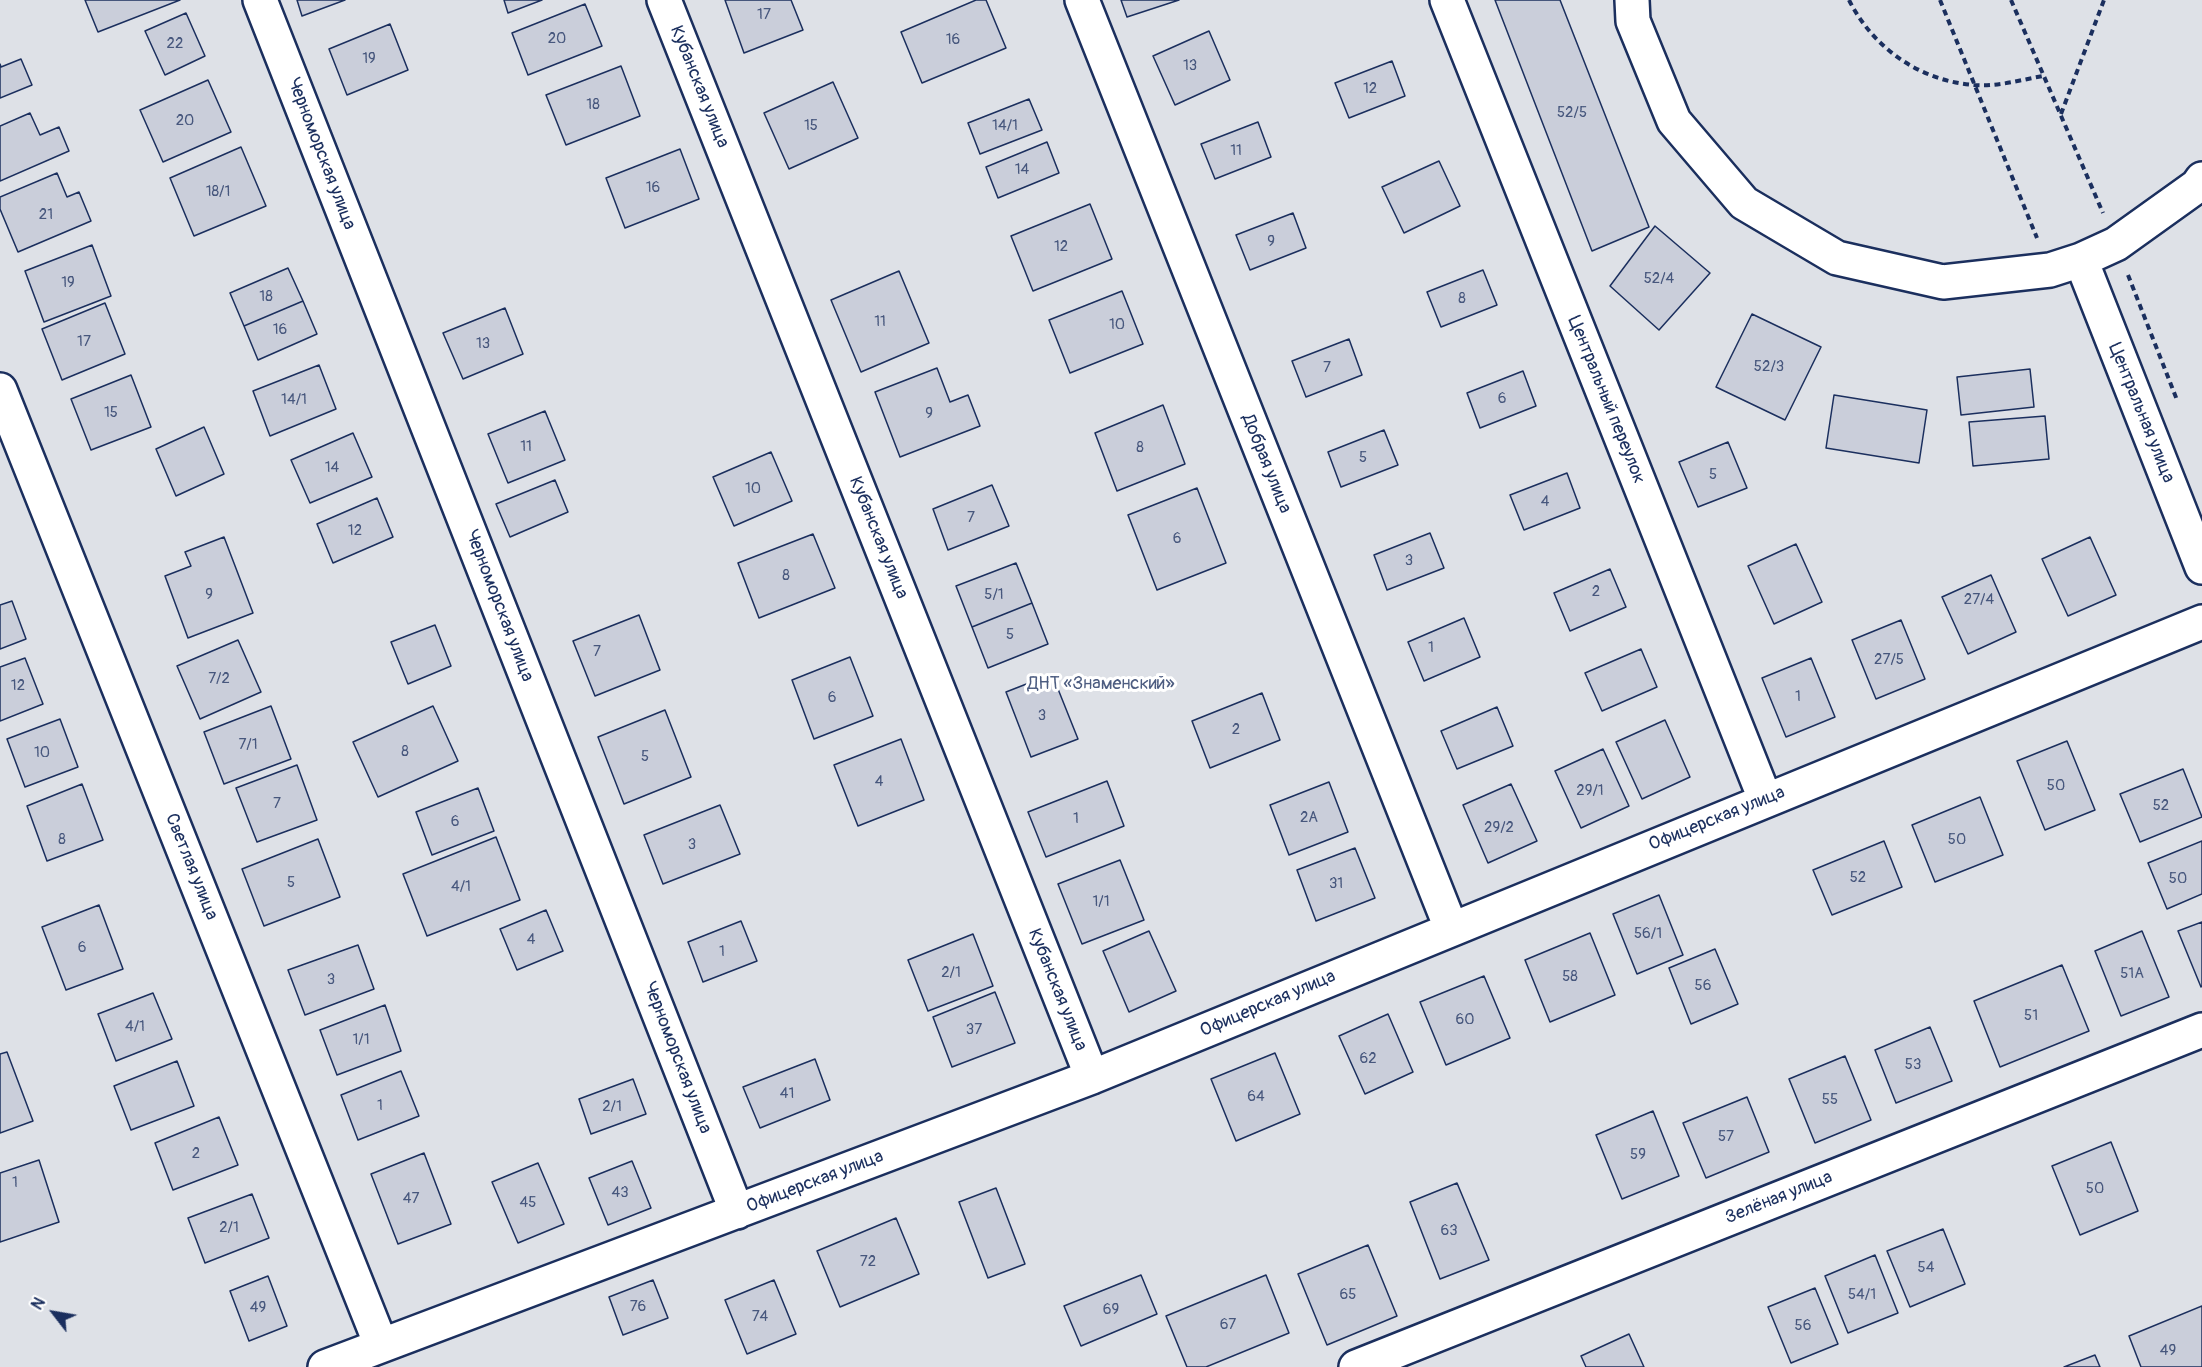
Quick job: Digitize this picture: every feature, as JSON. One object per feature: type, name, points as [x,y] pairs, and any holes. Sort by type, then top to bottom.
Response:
[{"type":"street","name":"Черноморская улица","points":[[260,0],[737,1212]]},
{"type":"street","name":"Кубанская улица","points":[[664,0],[1092,1077]]},
{"type":"street","name":"Добрая улица","points":[[1082,0],[1451,928]]},
{"type":"street","name":"Центральный переулок","points":[[1447,0],[1766,799]]},
{"type":"street","points":[[1632,0],[1633,21],[1674,121],[1744,203],[1837,258],[1942,282],[2050,270],[2116,244],[2197,186],[2202,179]]},
{"type":"street","name":"Центральная улица","points":[[2080,260],[2202,567]]},
{"type":"street","name":"Светлая улица","points":[[0,390],[381,1345]]},
{"type":"street","name":"Офицерская улица","points":[[326,1367],[1092,1077],[2202,622]]},
{"type":"street","name":"Зелёная улица","points":[[1356,1367],[2202,1030]]},
{"type":"path","points":[[1849,0],[1869,32],[1887,49],[1906,63],[1928,74],[1975,85],[2012,83],[2043,76]]},
{"type":"path","points":[[2011,0],[2116,244],[2181,410]]},
{"type":"path","points":[[2061,114],[2104,0]]},
{"type":"green space","name":"ДНТ «Знаменский»","points":[[0,0],[2202,0],[2202,1367],[0,1367]]},
{"type":"building","points":[[85,0],[180,0],[98,32]]},
{"type":"building","points":[[297,0],[345,0],[302,16]]},
{"type":"building","points":[[504,0],[542,0],[508,13]]},
{"type":"building","points":[[725,0],[791,0],[803,30],[744,53]]},
{"type":"building","points":[[976,0],[986,0],[1006,48],[922,83],[901,32]]},
{"type":"building","points":[[1121,0],[1179,0],[1127,17]]},
{"type":"building","points":[[1495,0],[1560,0],[1649,227],[1592,251]]},
{"type":"building","points":[[585,4],[602,46],[528,75],[512,33]]},
{"type":"building","points":[[186,13],[205,56],[165,75],[145,31]]},
{"type":"building","points":[[390,24],[408,70],[347,95],[329,49]]},
{"type":"building","points":[[1209,31],[1230,80],[1175,105],[1153,56]]},
{"type":"building","points":[[21,59],[32,85],[0,98],[0,64],[1,67]]},
{"type":"building","points":[[1392,61],[1405,96],[1349,118],[1335,83]]},
{"type":"building","points":[[621,66],[640,116],[566,145],[546,95]]},
{"type":"building","points":[[208,80],[231,132],[163,162],[140,110]]},
{"type":"building","points":[[833,82],[858,138],[789,169],[764,113]]},
{"type":"building","points":[[1029,99],[1042,130],[980,154],[968,123]]},
{"type":"building","points":[[30,113],[40,135],[59,127],[69,151],[0,181],[0,126]]},
{"type":"building","points":[[1258,122],[1271,157],[1215,179],[1201,144]]},
{"type":"building","points":[[1047,142],[1059,173],[998,198],[986,167]]},
{"type":"building","points":[[241,147],[266,206],[194,236],[170,178]]},
{"type":"building","points":[[680,149],[699,199],[625,228],[606,178]]},
{"type":"building","points":[[1439,161],[1460,206],[1404,233],[1382,187]]},
{"type":"building","points":[[57,173],[67,197],[79,192],[91,221],[18,252],[0,209],[0,197]]},
{"type":"building","points":[[1090,204],[1112,259],[1033,291],[1011,236]]},
{"type":"building","points":[[1293,213],[1306,248],[1250,270],[1236,235]]},
{"type":"building","points":[[1655,226],[1710,273],[1659,330],[1610,286]]},
{"type":"building","points":[[92,245],[111,296],[44,322],[25,271]]},
{"type":"building","points":[[288,268],[303,301],[244,326],[230,293]]},
{"type":"building","points":[[1483,270],[1497,305],[1441,327],[1427,292]]},
{"type":"building","points":[[899,271],[929,343],[861,372],[831,300]]},
{"type":"building","points":[[1122,291],[1143,344],[1070,373],[1049,320]]},
{"type":"building","points":[[303,301],[317,334],[258,360],[244,326]]},
{"type":"building","points":[[105,303],[125,354],[62,380],[42,329]]},
{"type":"building","points":[[505,308],[523,354],[463,379],[443,333]]},
{"type":"building","points":[[1752,314],[1821,347],[1785,420],[1716,387]]},
{"type":"building","points":[[1349,339],[1362,375],[1306,397],[1292,361]]},
{"type":"building","points":[[319,365],[336,409],[270,436],[253,391]]},
{"type":"building","points":[[937,368],[950,402],[968,395],[980,426],[900,457],[875,392]]},
{"type":"building","points":[[2030,369],[2034,407],[1961,415],[1957,377]]},
{"type":"building","points":[[1523,371],[1536,406],[1480,428],[1467,393]]},
{"type":"building","points":[[131,375],[151,427],[91,450],[71,399]]},
{"type":"building","points":[[1834,395],[1927,410],[1919,463],[1826,448]]},
{"type":"building","points":[[1163,405],[1185,464],[1117,491],[1095,433]]},
{"type":"building","points":[[545,411],[565,460],[508,483],[488,434]]},
{"type":"building","points":[[2045,416],[2049,459],[1973,466],[1969,422]]},
{"type":"building","points":[[204,427],[224,474],[176,496],[156,449]]},
{"type":"building","points":[[1384,430],[1398,465],[1341,487],[1328,452]]},
{"type":"building","points":[[353,433],[372,477],[310,503],[291,460]]},
{"type":"building","points":[[1728,442],[1747,488],[1698,507],[1679,462]]},
{"type":"building","points":[[771,452],[792,501],[734,526],[713,477]]},
{"type":"building","points":[[1567,473],[1580,508],[1524,530],[1510,495]]},
{"type":"building","points":[[555,480],[568,512],[510,537],[496,504]]},
{"type":"building","points":[[992,485],[1009,526],[948,550],[933,509]]},
{"type":"building","points":[[1197,488],[1226,563],[1157,590],[1128,515]]},
{"type":"building","points":[[377,498],[393,537],[333,563],[317,524]]},
{"type":"building","points":[[1430,533],[1444,568],[1387,590],[1374,555]]},
{"type":"building","points":[[813,534],[835,588],[759,618],[738,563]]},
{"type":"building","points":[[224,537],[253,613],[188,638],[165,576],[191,566],[185,552]]},
{"type":"building","points":[[2090,537],[2116,595],[2068,616],[2042,559]]},
{"type":"building","points":[[1796,544],[1822,602],[1774,624],[1748,566]]},
{"type":"building","points":[[1016,563],[1032,603],[972,627],[956,586]]},
{"type":"building","points":[[1610,569],[1626,607],[1570,631],[1554,593]]},
{"type":"building","points":[[1991,575],[2016,632],[1968,654],[1942,597]]},
{"type":"building","points":[[12,601],[26,639],[0,649],[0,605]]},
{"type":"building","points":[[1032,603],[1048,644],[988,668],[972,627]]},
{"type":"building","points":[[639,615],[660,670],[595,696],[573,641]]},
{"type":"building","points":[[1464,618],[1480,657],[1424,681],[1408,642]]},
{"type":"building","points":[[1901,620],[1925,679],[1876,699],[1852,640]]},
{"type":"building","points":[[435,625],[451,666],[408,684],[391,642]]},
{"type":"building","points":[[238,640],[261,692],[200,719],[177,666]]},
{"type":"building","points":[[1641,649],[1657,687],[1602,711],[1585,673]]},
{"type":"building","points":[[850,657],[873,716],[814,739],[792,680]]},
{"type":"building","points":[[25,658],[43,704],[0,721],[0,667]]},
{"type":"building","points":[[1811,658],[1835,717],[1786,737],[1762,678]]},
{"type":"building","points":[[1052,674],[1078,739],[1031,757],[1006,692]]},
{"type":"building","points":[[1262,693],[1280,740],[1210,768],[1192,721]]},
{"type":"building","points":[[271,706],[291,759],[224,784],[204,732]]},
{"type":"building","points":[[433,706],[458,761],[378,797],[353,742]]},
{"type":"building","points":[[1497,707],[1513,746],[1457,769],[1441,731]]},
{"type":"building","points":[[665,710],[691,777],[624,804],[598,737]]},
{"type":"building","points":[[60,719],[78,767],[25,787],[7,739]]},
{"type":"building","points":[[1665,720],[1690,777],[1642,799],[1616,742]]},
{"type":"building","points":[[901,739],[924,800],[858,826],[834,765]]},
{"type":"building","points":[[2067,741],[2095,810],[2045,830],[2017,761]]},
{"type":"building","points":[[1603,749],[1629,806],[1581,828],[1555,771]]},
{"type":"building","points":[[297,765],[317,820],[257,842],[236,788]]},
{"type":"building","points":[[2183,769],[2202,817],[2140,842],[2120,794]]},
{"type":"building","points":[[1107,781],[1124,826],[1046,857],[1028,812]]},
{"type":"building","points":[[1329,782],[1348,832],[1289,855],[1270,805]]},
{"type":"building","points":[[82,784],[103,840],[47,861],[27,806]]},
{"type":"building","points":[[1511,784],[1537,841],[1488,863],[1463,805]]},
{"type":"building","points":[[478,788],[494,831],[432,855],[416,812]]},
{"type":"building","points":[[1980,797],[2003,855],[1935,882],[1912,825]]},
{"type":"building","points":[[720,805],[740,854],[663,884],[644,835]]},
{"type":"building","points":[[496,837],[520,900],[427,936],[403,874]]},
{"type":"building","points":[[318,839],[340,897],[264,926],[242,869]]},
{"type":"building","points":[[1884,841],[1902,887],[1832,915],[1813,870]]},
{"type":"building","points":[[2202,841],[2202,894],[2167,909],[2148,863]]},
{"type":"building","points":[[1355,848],[1375,898],[1316,921],[1297,870]]},
{"type":"building","points":[[1120,860],[1144,920],[1082,944],[1058,884]]},
{"type":"building","points":[[1659,895],[1683,955],[1637,974],[1613,914]]},
{"type":"building","points":[[99,905],[123,969],[66,990],[42,927]]},
{"type":"building","points":[[546,910],[563,951],[517,970],[500,929]]},
{"type":"building","points":[[741,921],[757,961],[703,982],[688,942]]},
{"type":"building","points":[[2202,922],[2202,986],[2201,987],[2178,931]]},
{"type":"building","points":[[1149,931],[1176,991],[1129,1012],[1103,951]]},
{"type":"building","points":[[2142,931],[2169,997],[2121,1016],[2095,951]]},
{"type":"building","points":[[1590,933],[1615,995],[1550,1022],[1525,960]]},
{"type":"building","points":[[973,934],[993,986],[928,1011],[908,960]]},
{"type":"building","points":[[358,945],[374,989],[305,1015],[288,970]]},
{"type":"building","points":[[1715,949],[1738,1004],[1691,1024],[1669,968]]},
{"type":"building","points":[[2062,965],[2089,1031],[2000,1067],[1974,1001]]},
{"type":"building","points":[[1484,976],[1510,1038],[1446,1065],[1420,1002]]},
{"type":"building","points":[[995,992],[1015,1043],[952,1067],[933,1017]]},
{"type":"building","points":[[153,993],[172,1039],[116,1061],[98,1014]]},
{"type":"building","points":[[385,1005],[401,1051],[337,1075],[320,1030]]},
{"type":"building","points":[[1388,1014],[1413,1072],[1365,1094],[1339,1036]]},
{"type":"building","points":[[1930,1027],[1952,1081],[1896,1103],[1875,1050]]},
{"type":"building","points":[[7,1052],[33,1121],[0,1133],[0,1054]]},
{"type":"building","points":[[1275,1053],[1300,1114],[1236,1141],[1211,1079]]},
{"type":"building","points":[[1845,1056],[1871,1120],[1815,1143],[1789,1079]]},
{"type":"building","points":[[815,1059],[830,1100],[760,1128],[743,1087]]},
{"type":"building","points":[[177,1061],[194,1106],[131,1130],[114,1086]]},
{"type":"building","points":[[401,1071],[419,1116],[358,1140],[341,1095]]},
{"type":"building","points":[[633,1079],[646,1114],[591,1134],[579,1099]]},
{"type":"building","points":[[1747,1097],[1769,1152],[1706,1178],[1683,1123]]},
{"type":"building","points":[[1653,1111],[1679,1176],[1622,1199],[1596,1135]]},
{"type":"building","points":[[219,1117],[238,1165],[173,1190],[155,1143]]},
{"type":"building","points":[[2111,1142],[2138,1211],[2080,1235],[2052,1166]]},
{"type":"building","points":[[424,1153],[451,1224],[398,1244],[371,1174]]},
{"type":"building","points":[[39,1160],[59,1222],[0,1242],[0,1173]]},
{"type":"building","points":[[632,1161],[651,1208],[608,1225],[589,1178]]},
{"type":"building","points":[[538,1163],[564,1224],[518,1243],[492,1182]]},
{"type":"building","points":[[1457,1183],[1489,1260],[1440,1279],[1410,1202]]},
{"type":"building","points":[[996,1188],[1025,1264],[988,1278],[959,1202]]},
{"type":"building","points":[[252,1194],[269,1238],[205,1263],[188,1218]]},
{"type":"building","points":[[896,1218],[919,1274],[840,1307],[817,1251]]},
{"type":"building","points":[[1943,1229],[1965,1284],[1910,1307],[1887,1251]]},
{"type":"building","points":[[1368,1245],[1397,1316],[1327,1345],[1298,1274]]},
{"type":"building","points":[[1875,1255],[1898,1313],[1848,1333],[1825,1276]]},
{"type":"building","points":[[1141,1275],[1157,1314],[1081,1346],[1064,1306]]},
{"type":"building","points":[[1266,1275],[1289,1333],[1206,1367],[1187,1367],[1166,1316]]},
{"type":"building","points":[[268,1276],[287,1326],[249,1341],[230,1291]]},
{"type":"building","points":[[653,1280],[668,1318],[623,1335],[609,1297]]},
{"type":"building","points":[[774,1280],[796,1334],[747,1354],[725,1300]]},
{"type":"building","points":[[1815,1288],[1838,1344],[1791,1363],[1768,1307]]},
{"type":"building","points":[[2202,1306],[2202,1367],[2141,1367],[2129,1336]]},
{"type":"building","points":[[1629,1334],[1644,1367],[1586,1367],[1581,1356]]},
{"type":"building","points":[[2095,1355],[2100,1367],[2064,1367]]}]
